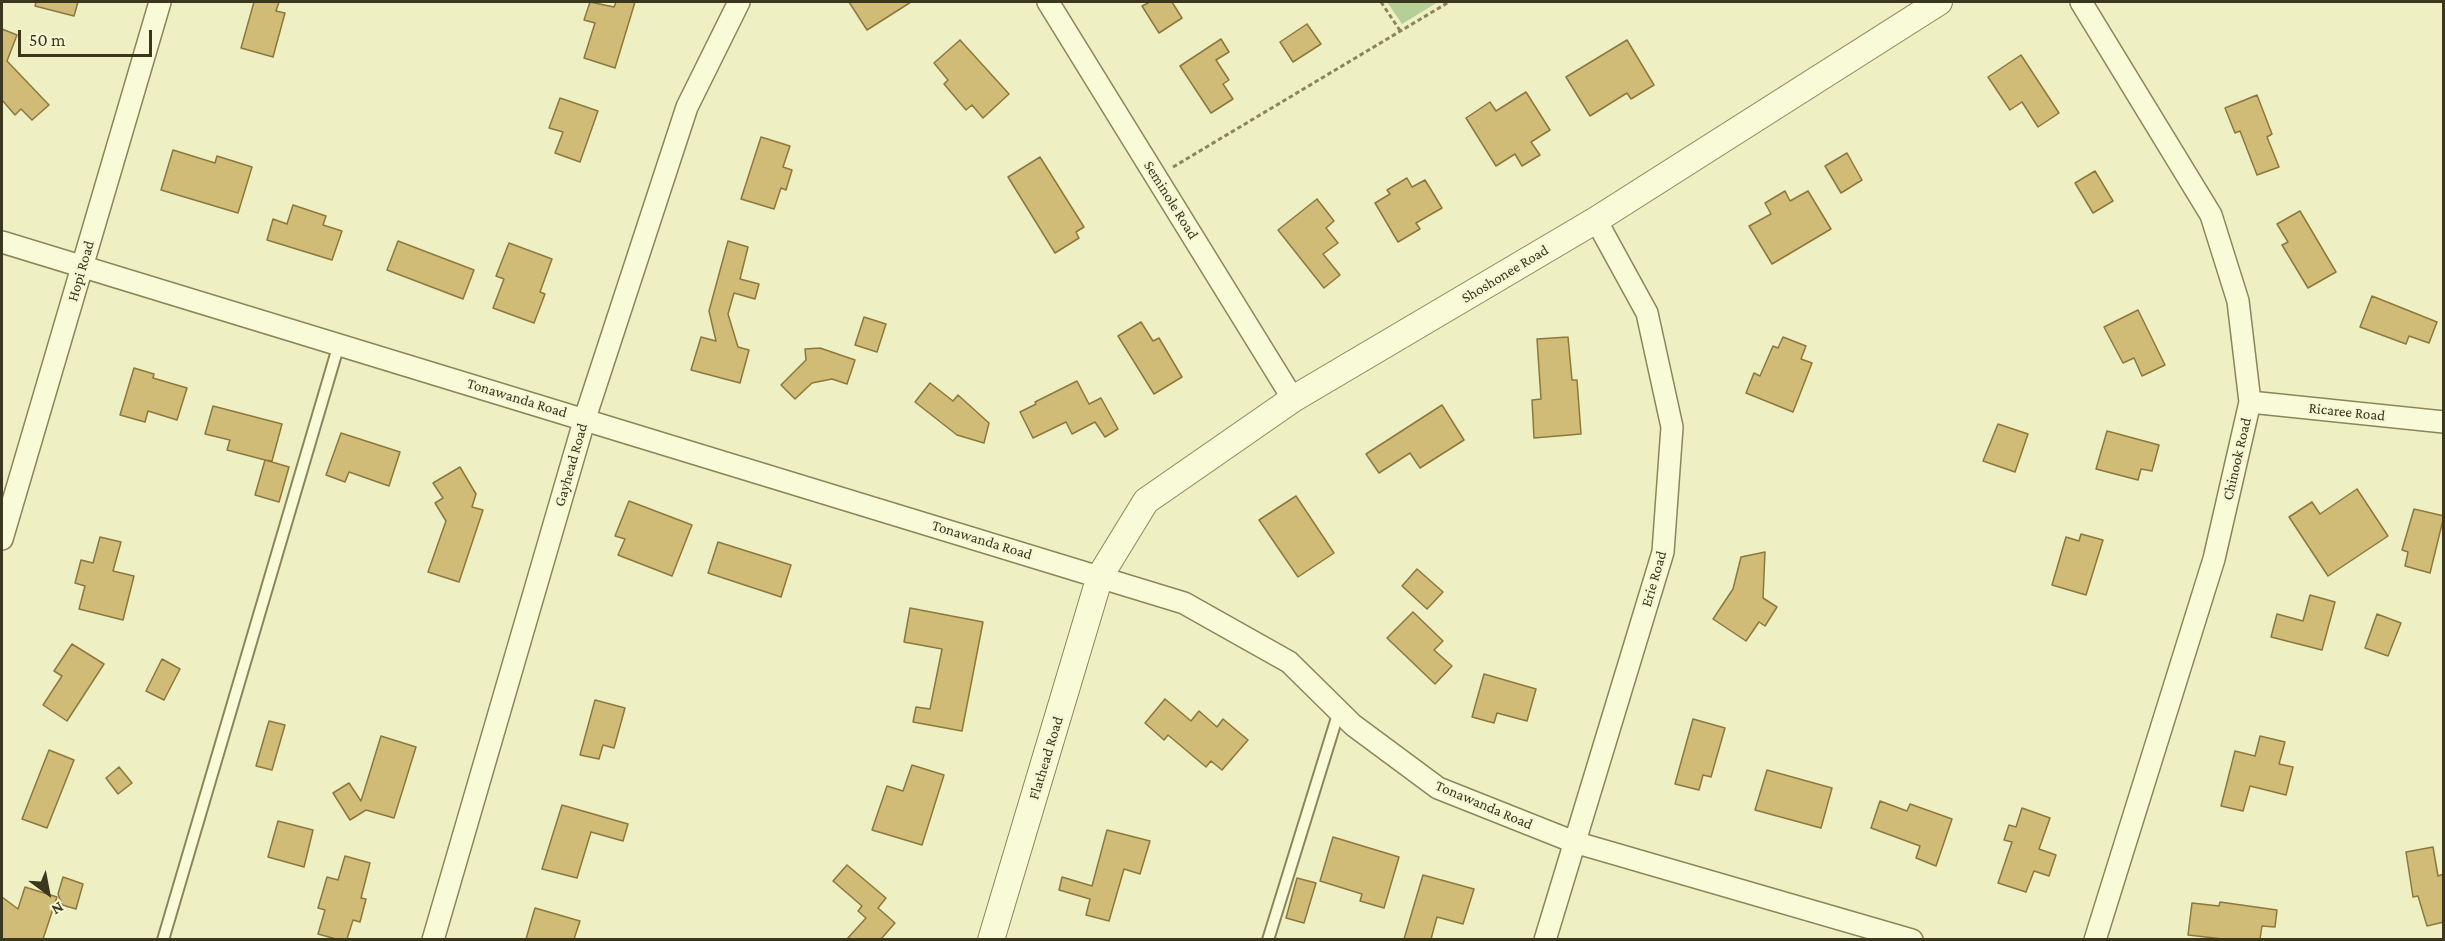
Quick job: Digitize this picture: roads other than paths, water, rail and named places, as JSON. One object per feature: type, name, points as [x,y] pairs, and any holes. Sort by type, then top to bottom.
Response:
[{"type":"street","name":"Hopi Road","points":[[2,539],[160,2]]},
{"type":"street","name":"Gayhead Road","points":[[433,939],[585,418],[687,107],[739,2]]},
{"type":"street","name":"Seminole Road","points":[[1048,2],[1293,399]]},
{"type":"street","name":"Shoshonee Road","points":[[1100,576],[1146,501],[1293,399],[1596,220],[1939,2]]},
{"type":"street","name":"Chinook Road","points":[[2080,2],[2211,215],[2238,301],[2250,402],[2214,559],[2095,939]]},
{"type":"street","name":"Erie Road","points":[[1545,939],[1663,552],[1672,427],[1647,313],[1596,220]]},
{"type":"street","name":"Tonawanda Road","points":[[2,242],[585,418],[1184,603],[1289,662],[1353,725],[1438,788],[1574,842],[1912,939]]},
{"type":"street","name":"Ricaree Road","points":[[2250,402],[2444,422]]},
{"type":"street","name":"Flathead Road","points":[[991,939],[1100,576]]},
{"type":"lane","points":[[163,939],[339,344]]},
{"type":"lane","points":[[1268,939],[1339,711]]}]
